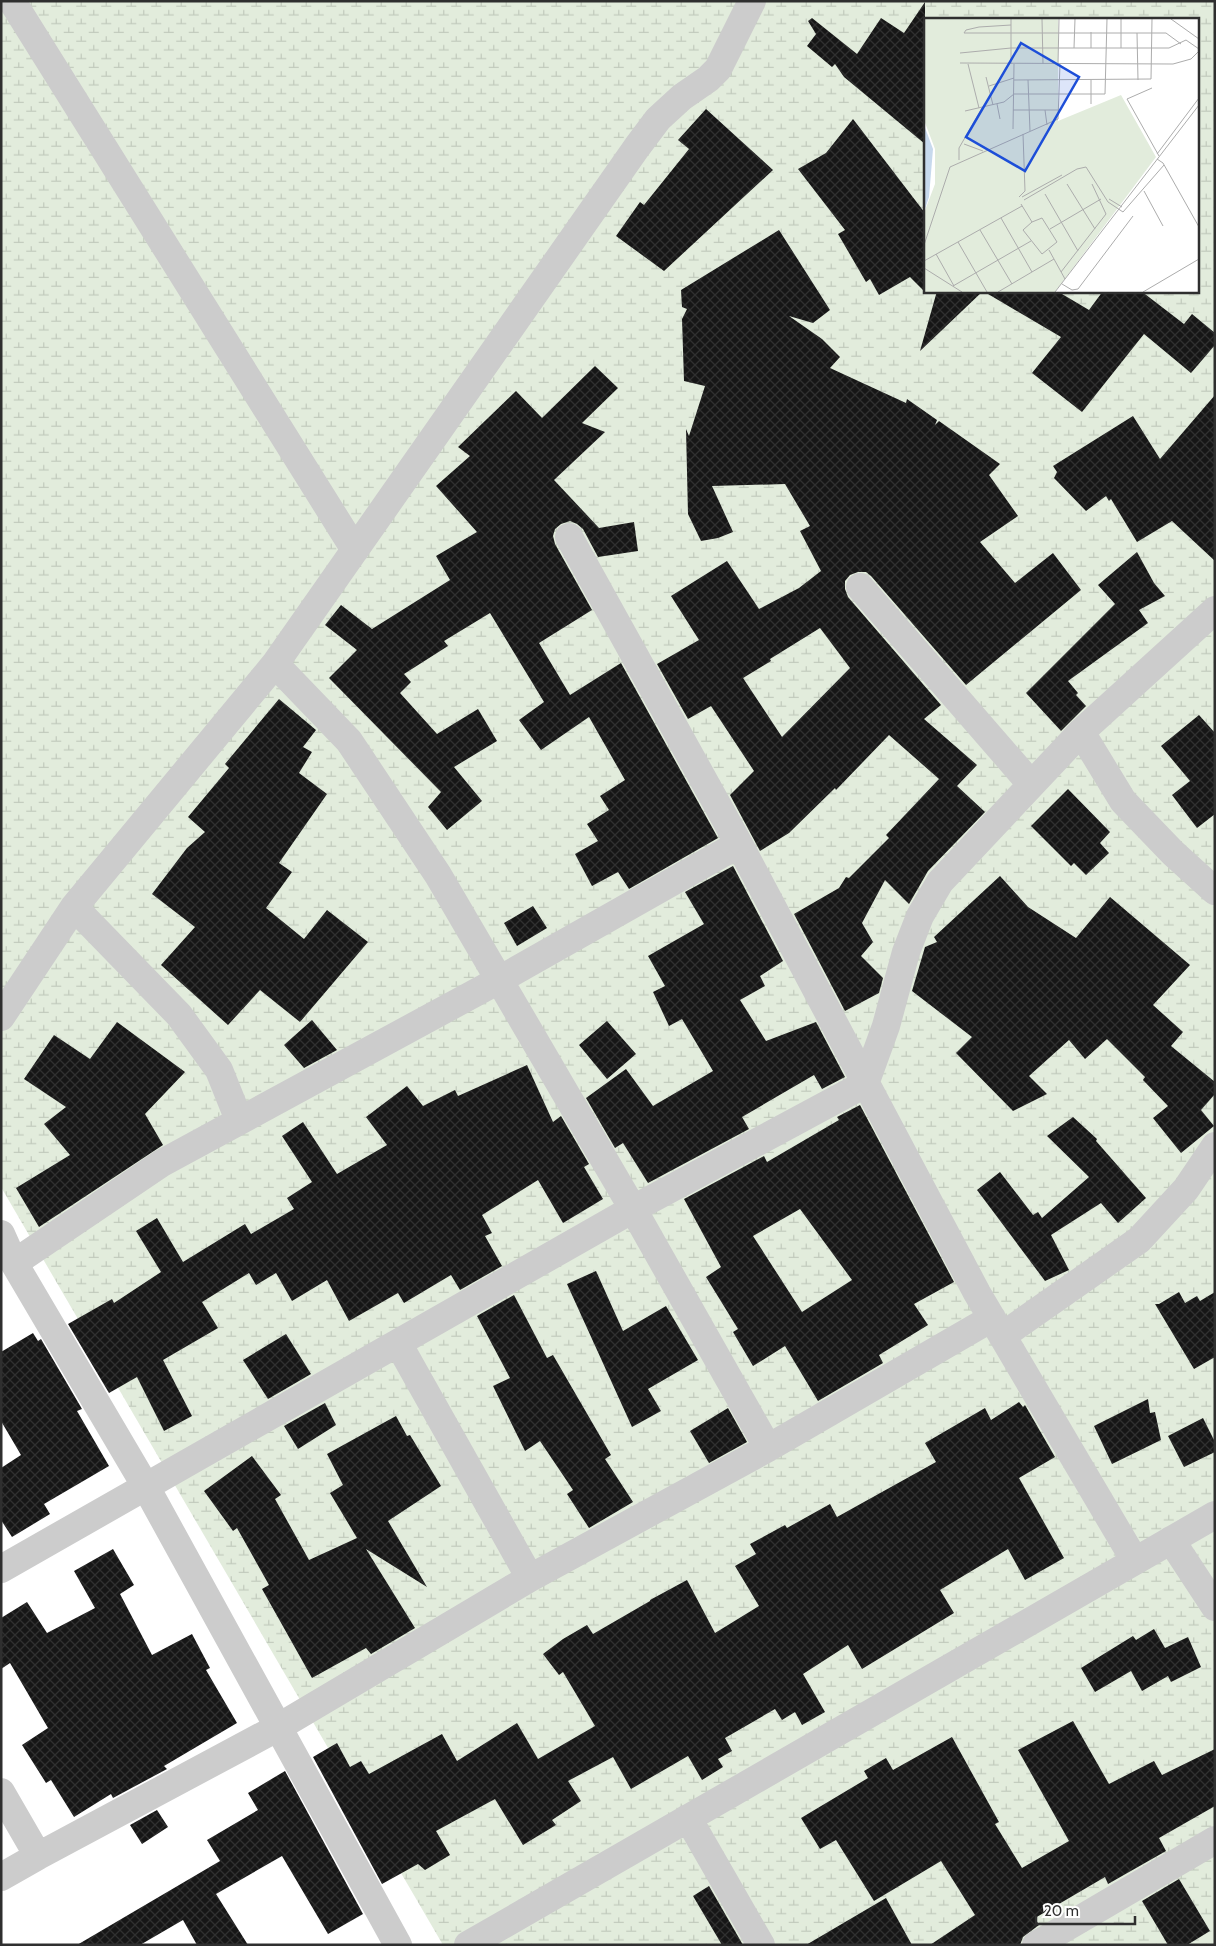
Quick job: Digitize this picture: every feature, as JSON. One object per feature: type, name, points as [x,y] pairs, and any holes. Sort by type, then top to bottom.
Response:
[{"type":"street","points":[[12,1],[356,550]]},
{"type":"street","points":[[1,1017],[74,907],[275,664],[658,119],[682,97],[708,79],[718,69],[752,1]]},
{"type":"street","points":[[569,537],[739,844],[865,1084],[997,1327],[1135,1561]]},
{"type":"street","points":[[860,587],[1031,784]]},
{"type":"street","points":[[1,1569],[633,1209],[865,1084],[886,1026],[906,952],[920,916],[940,882],[1082,732],[1215,610]]},
{"type":"street","points":[[275,664],[349,741],[438,875],[633,1209],[768,1448]]},
{"type":"street","points":[[1082,732],[1123,801],[1173,853],[1215,891]]},
{"type":"street","points":[[14,1263],[162,1163],[499,980],[739,844]]},
{"type":"street","points":[[74,907],[179,1015],[219,1070],[240,1120]]},
{"type":"street","points":[[1,1877],[277,1728],[530,1578],[768,1448],[997,1327],[1139,1240],[1186,1189],[1215,1146]]},
{"type":"street","points":[[1,1234],[14,1263],[146,1487],[398,1945]]},
{"type":"street","points":[[398,1343],[530,1578]]},
{"type":"street","points":[[468,1945],[1215,1515]]},
{"type":"street","points":[[1171,1540],[1215,1608]]},
{"type":"street","points":[[1,1792],[38,1856]]},
{"type":"street","points":[[688,1818],[761,1945]]},
{"type":"street","points":[[1036,1945],[1215,1840]]},
{"type":"green space","points":[[1,1],[1215,1],[1215,1945],[443,1945],[1,1187]]},
{"type":"building","points":[[925,2],[924,143],[844,77],[835,64],[832,67],[807,46],[816,34],[808,21],[812,18],[857,54],[881,18],[904,33]]},
{"type":"building","points":[[706,109],[773,170],[664,271],[616,236],[640,202],[644,205],[689,149],[678,140]]},
{"type":"building","points":[[853,119],[924,212],[924,291],[910,277],[879,295],[870,279],[866,282],[838,234],[845,230],[798,169],[826,153]]},
{"type":"building","points":[[779,230],[830,310],[813,323],[789,316],[822,339],[840,357],[830,368],[906,403],[907,399],[937,420],[935,425],[939,421],[1000,464],[989,475],[1018,516],[980,542],[1015,583],[1053,553],[1081,590],[966,685],[871,576],[866,572],[858,572],[850,575],[845,581],[848,597],[941,705],[924,719],[977,765],[957,786],[985,812],[928,871],[909,904],[885,880],[862,923],[873,942],[861,956],[883,978],[879,993],[845,1011],[794,914],[839,888],[846,877],[849,878],[889,838],[886,835],[939,779],[889,735],[836,790],[835,788],[789,833],[760,851],[730,795],[754,771],[711,706],[688,719],[657,664],[699,640],[671,596],[727,561],[759,609],[799,588],[821,571],[800,531],[810,526],[785,484],[712,486],[733,532],[718,538],[701,541],[688,514],[686,429],[689,436],[705,386],[684,381],[682,319],[687,309],[682,307],[681,290]],"holes":[[[820,628],[850,668],[782,737],[743,678]]]},
{"type":"building","points":[[937,292],[982,292],[920,351]]},
{"type":"building","points":[[985,292],[1059,292],[1089,310],[1102,292],[1142,292],[1184,324],[1192,314],[1215,333],[1215,345],[1191,373],[1144,334],[1082,412],[1032,373],[1061,337]]},
{"type":"building","points":[[595,366],[618,388],[582,423],[605,432],[554,480],[599,528],[634,522],[638,551],[598,557],[583,529],[577,524],[570,521],[561,524],[555,529],[553,536],[555,544],[592,610],[539,643],[570,695],[621,663],[718,838],[629,889],[618,872],[592,886],[575,854],[598,841],[587,824],[609,810],[600,796],[625,780],[589,717],[541,750],[519,720],[544,702],[490,613],[444,641],[448,646],[404,674],[411,682],[400,693],[437,734],[478,709],[497,741],[454,767],[482,801],[447,830],[428,807],[441,792],[329,678],[357,650],[325,625],[341,605],[372,629],[450,580],[436,556],[477,532],[436,486],[470,456],[458,447],[516,391],[542,418]]},
{"type":"building","points":[[1215,395],[1215,561],[1172,521],[1137,542],[1111,499],[1109,501],[1106,496],[1086,511],[1054,478],[1057,472],[1053,466],[1133,416],[1160,459]]},
{"type":"building","points":[[1137,552],[1154,583],[1165,596],[1139,610],[1148,623],[1068,681],[1078,693],[1076,695],[1086,706],[1061,731],[1026,693],[1115,604],[1098,585]]},
{"type":"building","points":[[279,699],[316,730],[303,747],[312,752],[299,773],[327,794],[279,863],[292,872],[266,908],[304,939],[327,910],[368,942],[300,1022],[260,990],[228,1025],[161,965],[195,927],[152,894],[187,848],[205,832],[188,817],[229,768],[225,764]]},
{"type":"building","points":[[1199,715],[1215,733],[1215,814],[1197,828],[1172,795],[1190,781],[1161,746]]},
{"type":"building","points":[[1068,789],[1110,832],[1100,843],[1109,853],[1086,875],[1074,863],[1071,866],[1031,826]]},
{"type":"building","points":[[733,866],[783,961],[760,976],[765,986],[740,1000],[766,1041],[816,1022],[845,1077],[822,1089],[814,1075],[742,1117],[749,1129],[648,1183],[623,1143],[615,1148],[586,1098],[626,1069],[653,1106],[713,1071],[682,1019],[669,1026],[653,992],[665,986],[648,956],[704,924],[685,892]]},
{"type":"building","points":[[1000,876],[1028,907],[1076,938],[1110,897],[1190,965],[1153,1005],[1183,1032],[1171,1046],[1215,1082],[1215,1094],[1201,1110],[1214,1126],[1181,1153],[1153,1118],[1168,1106],[1143,1080],[1145,1077],[1107,1039],[1085,1059],[1069,1040],[1029,1076],[1047,1094],[1013,1111],[956,1053],[972,1037],[912,991],[925,947],[937,942],[934,937]]},
{"type":"building","points":[[533,906],[547,928],[517,946],[504,923]]},
{"type":"building","points":[[312,1020],[337,1050],[304,1068],[284,1045]]},
{"type":"building","points":[[607,1021],[636,1054],[607,1079],[579,1045]]},
{"type":"building","points":[[117,1022],[185,1072],[145,1114],[163,1145],[39,1227],[16,1188],[70,1155],[44,1124],[66,1107],[24,1079],[54,1035],[90,1059]]},
{"type":"building","points":[[527,1065],[553,1122],[561,1116],[589,1164],[584,1167],[603,1199],[563,1223],[538,1180],[482,1215],[492,1233],[485,1236],[502,1266],[460,1290],[451,1275],[404,1303],[398,1293],[349,1321],[327,1280],[292,1301],[276,1273],[256,1285],[249,1273],[202,1302],[218,1328],[163,1360],[192,1416],[164,1431],[137,1377],[109,1393],[68,1324],[112,1299],[114,1303],[161,1272],[136,1231],[157,1218],[183,1262],[245,1224],[251,1234],[294,1209],[287,1198],[312,1182],[282,1136],[303,1122],[337,1174],[387,1145],[366,1117],[407,1086],[423,1106],[455,1090],[458,1096]]},
{"type":"building","points":[[860,1105],[954,1282],[914,1304],[928,1325],[879,1355],[883,1363],[818,1401],[785,1346],[753,1366],[733,1332],[738,1329],[706,1277],[721,1267],[684,1199],[764,1156],[767,1162],[839,1120],[837,1117]],"holes":[[[800,1209],[852,1280],[802,1312],[753,1236]]]},
{"type":"building","points":[[1073,1117],[1097,1139],[1096,1141],[1146,1198],[1118,1223],[1101,1203],[1051,1235],[1069,1270],[1045,1281],[977,1190],[1000,1172],[1033,1215],[1038,1212],[1042,1218],[1089,1177],[1047,1136]]},
{"type":"building","points":[[596,1271],[623,1331],[666,1306],[698,1360],[648,1389],[661,1411],[632,1427],[567,1284]]},
{"type":"building","points":[[1179,1292],[1185,1303],[1197,1296],[1200,1301],[1215,1292],[1215,1357],[1194,1369],[1155,1304],[1159,1304]]},
{"type":"building","points":[[514,1295],[547,1358],[553,1355],[611,1455],[605,1459],[633,1502],[589,1528],[567,1494],[573,1490],[540,1441],[525,1451],[493,1386],[510,1378],[477,1316]]},
{"type":"building","points":[[33,1333],[38,1341],[41,1339],[82,1409],[77,1411],[109,1466],[44,1504],[50,1514],[12,1537],[1,1520],[1,1468],[21,1455],[1,1421],[1,1352]]},
{"type":"building","points":[[286,1334],[311,1374],[268,1399],[243,1360]]},
{"type":"building","points":[[1148,1399],[1150,1413],[1155,1412],[1161,1440],[1112,1464],[1094,1426]]},
{"type":"building","points":[[1019,1402],[1023,1407],[1025,1405],[1055,1457],[1019,1478],[1064,1558],[1025,1580],[1008,1549],[940,1590],[954,1613],[862,1669],[848,1645],[803,1674],[825,1712],[802,1725],[795,1712],[782,1720],[775,1709],[725,1738],[732,1751],[718,1759],[723,1767],[702,1780],[688,1756],[631,1789],[613,1757],[568,1781],[581,1801],[552,1820],[556,1825],[523,1845],[495,1799],[436,1831],[450,1855],[425,1870],[418,1864],[382,1884],[313,1757],[337,1743],[350,1767],[361,1761],[369,1774],[442,1734],[457,1761],[517,1723],[538,1759],[595,1726],[563,1672],[559,1675],[543,1654],[563,1639],[587,1625],[593,1634],[687,1580],[715,1633],[759,1606],[735,1566],[756,1554],[750,1544],[785,1525],[787,1528],[830,1504],[837,1517],[936,1462],[925,1443],[985,1408],[991,1420]]},
{"type":"building","points":[[325,1403],[336,1425],[298,1449],[284,1426]]},
{"type":"building","points":[[728,1408],[747,1442],[709,1463],[690,1431]]},
{"type":"building","points":[[396,1416],[407,1436],[410,1435],[441,1486],[388,1521],[427,1587],[366,1549],[415,1628],[371,1654],[366,1648],[312,1678],[262,1589],[269,1585],[237,1528],[233,1531],[204,1491],[252,1456],[281,1495],[275,1499],[309,1560],[357,1538],[330,1493],[343,1485],[327,1454]]},
{"type":"building","points":[[1203,1418],[1215,1442],[1215,1452],[1184,1467],[1168,1436]]},
{"type":"building","points":[[113,1549],[134,1585],[120,1594],[152,1655],[192,1634],[210,1668],[206,1670],[237,1723],[164,1766],[167,1769],[113,1798],[111,1794],[74,1817],[51,1780],[46,1783],[22,1745],[48,1728],[10,1663],[1,1669],[1,1618],[27,1602],[47,1633],[95,1608],[74,1571]]},
{"type":"building","points":[[1154,1629],[1165,1648],[1188,1637],[1201,1667],[1171,1682],[1168,1676],[1142,1691],[1131,1671],[1095,1692],[1081,1668],[1133,1636],[1136,1640]]},
{"type":"building","points":[[1073,1721],[1109,1784],[1154,1761],[1162,1775],[1215,1749],[1215,1806],[1159,1838],[1166,1851],[1108,1884],[1105,1877],[1035,1918],[1039,1925],[1023,1937],[1020,1945],[930,1945],[975,1915],[941,1861],[874,1901],[836,1840],[820,1849],[801,1818],[868,1778],[864,1771],[886,1758],[893,1770],[952,1737],[999,1822],[995,1824],[1022,1868],[1069,1841],[1018,1750]]},
{"type":"building","points":[[285,1771],[363,1914],[328,1934],[282,1856],[216,1894],[248,1945],[197,1945],[183,1920],[140,1945],[77,1945],[220,1861],[207,1840],[258,1810],[248,1793]]},
{"type":"building","points":[[157,1810],[168,1827],[142,1844],[130,1825]]},
{"type":"building","points":[[1179,1879],[1210,1931],[1187,1945],[1168,1945],[1142,1901]]},
{"type":"building","points":[[709,1886],[743,1945],[722,1945],[693,1896]]},
{"type":"building","points":[[886,1898],[912,1945],[806,1945]]}]
